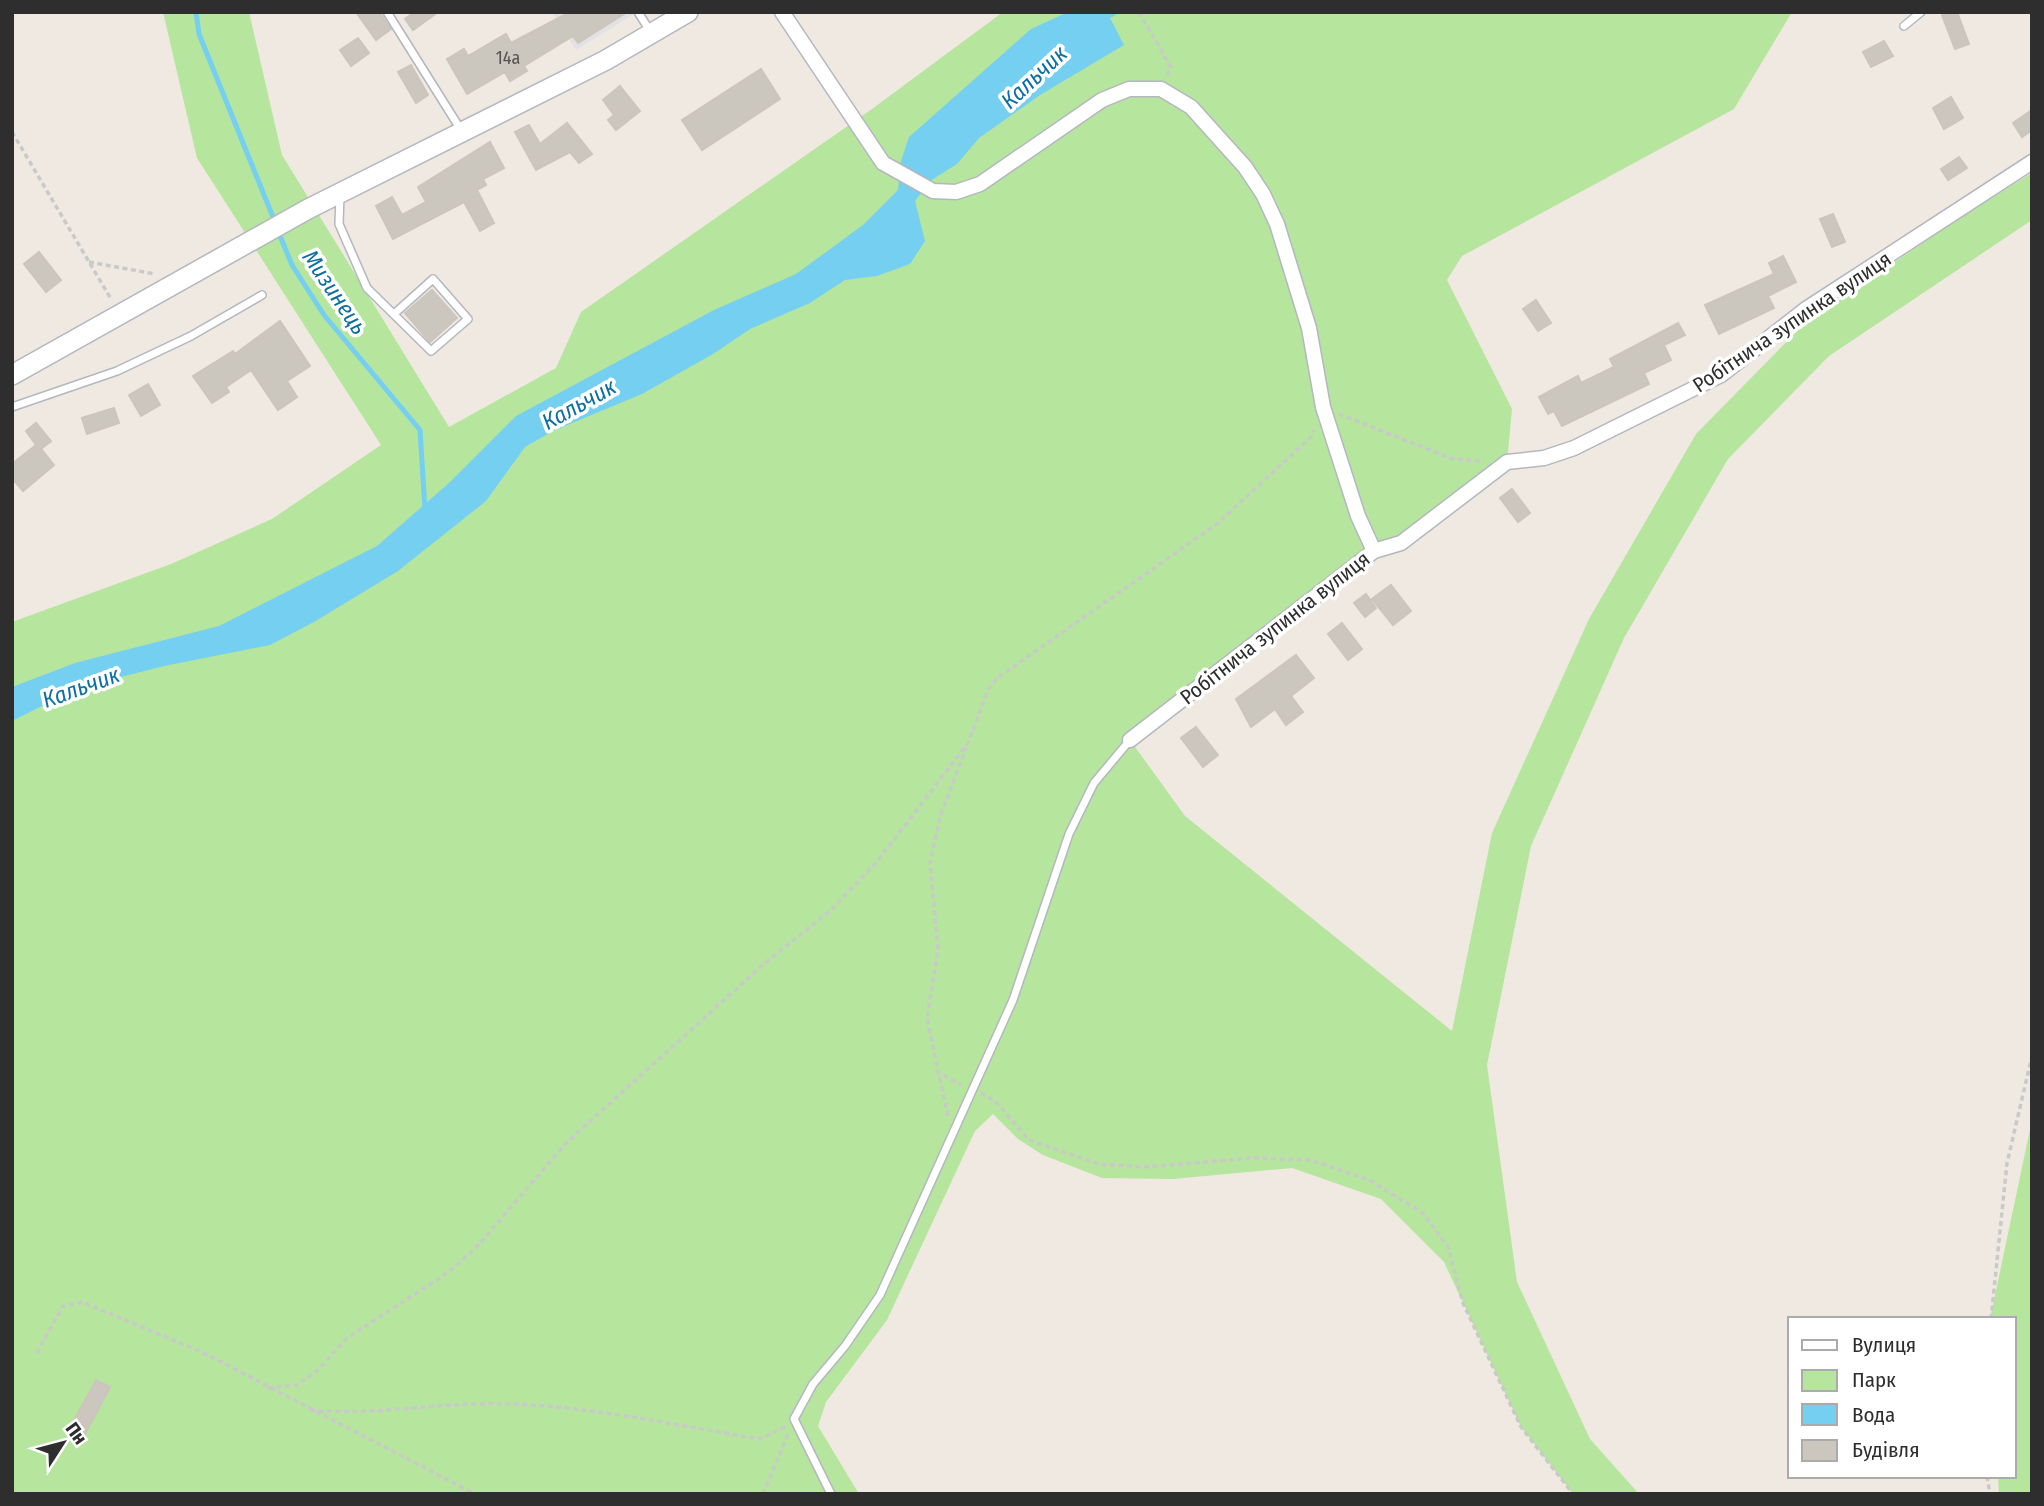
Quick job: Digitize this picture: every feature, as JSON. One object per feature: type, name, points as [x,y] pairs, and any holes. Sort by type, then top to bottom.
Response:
[{"type":"street","points":[[12,375],[308,209],[652,35],[688,12]]},
{"type":"street","points":[[782,12],[883,163],[933,191],[956,192],[980,184],[1102,100],[1129,89],[1161,89],[1191,107],[1245,167],[1263,194],[1277,225],[1309,328],[1323,407],[1358,516],[1374,551]]},
{"type":"street","name":"Робітнича зупинка вулиця","points":[[1130,740],[1374,551],[1401,543],[1507,462],[1544,458],[1573,448],[1721,375],[1806,309],[2032,162]]},
{"type":"lane","points":[[387,12],[461,131]]},
{"type":"lane","points":[[638,12],[652,35]]},
{"type":"lane","points":[[1904,26],[1921,12]]},
{"type":"lane","points":[[340,193],[338,224],[367,288],[431,351],[468,319],[433,279],[394,314]]},
{"type":"lane","points":[[12,407],[117,371],[191,336],[262,295]]},
{"type":"lane","points":[[831,1494],[794,1419],[813,1384],[845,1346],[880,1295],[1013,1000],[1069,834],[1094,783],[1130,740]]},
{"type":"path","points":[[1139,12],[1171,66]]},
{"type":"path","points":[[12,132],[120,314]]},
{"type":"path","points":[[89,262],[183,279]]},
{"type":"path","points":[[951,1141],[946,1103],[936,1071],[927,1019],[938,950],[930,863],[940,817],[988,690],[996,679],[1218,523],[1311,437],[1323,407],[1453,459],[1507,462]]},
{"type":"path","points":[[268,1388],[297,1385],[318,1370],[347,1338],[443,1276],[475,1250],[567,1142],[765,963],[830,911],[876,863],[968,743]]},
{"type":"path","points":[[1991,1317],[2007,1163],[2032,1056]]},
{"type":"path","points":[[936,1071],[955,1084],[975,1088],[995,1101],[1029,1139],[1098,1164],[1143,1167],[1252,1158],[1311,1160],[1368,1180],[1423,1213],[1448,1247],[1463,1303],[1521,1427],[1573,1494]]},
{"type":"path","points":[[37,1353],[62,1307],[82,1302],[204,1353],[308,1410],[475,1494]]},
{"type":"path","points":[[308,1410],[348,1413],[522,1404],[558,1407],[760,1439],[777,1433],[794,1419]]},
{"type":"path","points":[[763,1494],[794,1419]]},
{"type":"shaded area","points":[[552,12],[637,12],[576,50]]},
{"type":"green space","points":[[163,12],[249,12],[282,155],[449,427],[556,368],[581,312],[872,109],[1003,12],[1792,12],[1734,109],[1462,256],[1447,280],[1512,409],[1507,462],[1401,543],[1374,551],[1130,740],[1185,816],[1452,1031],[1492,833],[1589,619],[1696,434],[1803,325],[1965,214],[2032,173],[2032,220],[1829,356],[1728,459],[1624,638],[1531,846],[1487,1065],[1517,1282],[1590,1439],[1639,1494],[1573,1494],[1521,1427],[1444,1262],[1381,1199],[1292,1168],[1173,1179],[1102,1178],[1043,1155],[1018,1139],[993,1114],[975,1131],[887,1320],[826,1402],[818,1426],[859,1494],[12,1494],[12,622],[171,564],[272,519],[381,445],[197,158]]},
{"type":"green space","points":[[2032,1120],[2032,1494],[1999,1494],[1998,1478],[2016,1478],[2016,1317],[1990,1317]]},
{"type":"water","name":"Кальчик","points":[[1068,12],[1121,12],[1110,18],[1124,45],[1040,95],[979,138],[957,164],[930,181],[915,201],[925,241],[910,264],[877,276],[845,280],[810,303],[750,329],[713,354],[642,394],[553,431],[525,447],[486,501],[398,571],[314,622],[270,645],[164,666],[78,688],[12,721],[12,687],[75,663],[219,626],[377,546],[449,483],[516,416],[714,310],[796,274],[863,225],[898,190],[901,161],[909,137],[1031,29]]},
{"type":"building","points":[[356,12],[379,12],[391,29],[376,40]]},
{"type":"building","points":[[414,12],[438,12],[413,30],[405,19]]},
{"type":"building","points":[[570,12],[627,12],[578,43],[573,36],[524,66],[527,71],[510,81],[505,72],[467,94],[447,59],[464,49],[468,56],[506,34],[511,43]]},
{"type":"building","points":[[1957,12],[1969,44],[1955,49],[1942,15]]},
{"type":"building","points":[[358,38],[369,53],[351,66],[340,50]]},
{"type":"building","points":[[1884,41],[1893,56],[1871,67],[1863,52]]},
{"type":"building","points":[[411,65],[428,95],[416,103],[398,72]]},
{"type":"building","points":[[761,69],[780,99],[702,150],[682,120]]},
{"type":"building","points":[[620,86],[640,111],[616,130],[608,120],[614,115],[603,100]]},
{"type":"building","points":[[1951,97],[1963,118],[1944,129],[1933,108]]},
{"type":"building","points":[[2032,110],[2032,130],[2022,137],[2013,123]]},
{"type":"building","points":[[567,123],[592,154],[579,163],[570,152],[536,170],[515,132],[529,125],[540,144]]},
{"type":"building","points":[[490,142],[504,168],[483,179],[486,185],[477,190],[494,223],[480,231],[464,202],[393,239],[376,206],[392,197],[402,215],[426,202],[418,187]]},
{"type":"building","points":[[1959,157],[1967,168],[1948,180],[1941,169]]},
{"type":"building","points":[[1833,214],[1845,242],[1832,247],[1820,219]]},
{"type":"building","points":[[39,252],[61,280],[46,292],[24,264]]},
{"type":"building","points":[[1783,256],[1796,282],[1768,296],[1774,308],[1719,334],[1705,305],[1774,274],[1769,263]]},
{"type":"building","points":[[432,290],[457,318],[430,342],[405,313]]},
{"type":"building","points":[[1536,300],[1551,323],[1538,331],[1523,309]]},
{"type":"building","points":[[280,321],[310,366],[287,381],[297,397],[278,410],[251,370],[226,387],[229,392],[212,403],[193,376],[233,351],[235,354]]},
{"type":"building","points":[[1678,323],[1685,335],[1664,345],[1671,360],[1644,373],[1649,384],[1562,426],[1554,411],[1548,414],[1539,397],[1578,376],[1581,383],[1614,367],[1610,359]]},
{"type":"building","points":[[148,384],[160,405],[141,416],[129,395]]},
{"type":"building","points":[[114,408],[119,423],[87,434],[82,418]]},
{"type":"building","points":[[36,423],[51,441],[41,449],[54,465],[23,491],[12,478],[12,464],[36,445],[26,431]]},
{"type":"building","points":[[1512,489],[1530,513],[1518,522],[1500,498]]},
{"type":"building","points":[[1391,585],[1411,611],[1393,625],[1372,599]]},
{"type":"building","points":[[1366,594],[1376,608],[1365,617],[1354,603]]},
{"type":"building","points":[[1342,623],[1362,649],[1348,660],[1328,634]]},
{"type":"building","points":[[1296,655],[1314,678],[1291,696],[1303,712],[1286,725],[1275,709],[1251,727],[1236,699]]},
{"type":"building","points":[[1196,727],[1218,755],[1203,767],[1181,738]]},
{"type":"building","points":[[96,1380],[110,1387],[85,1434],[71,1426]]},
{"type":"waterway","name":"Мизинець","points":[[196,12],[199,34],[275,222]]},
{"type":"waterway","name":"Мизинець","points":[[278,231],[292,265],[324,315],[420,430],[425,510]]}]
